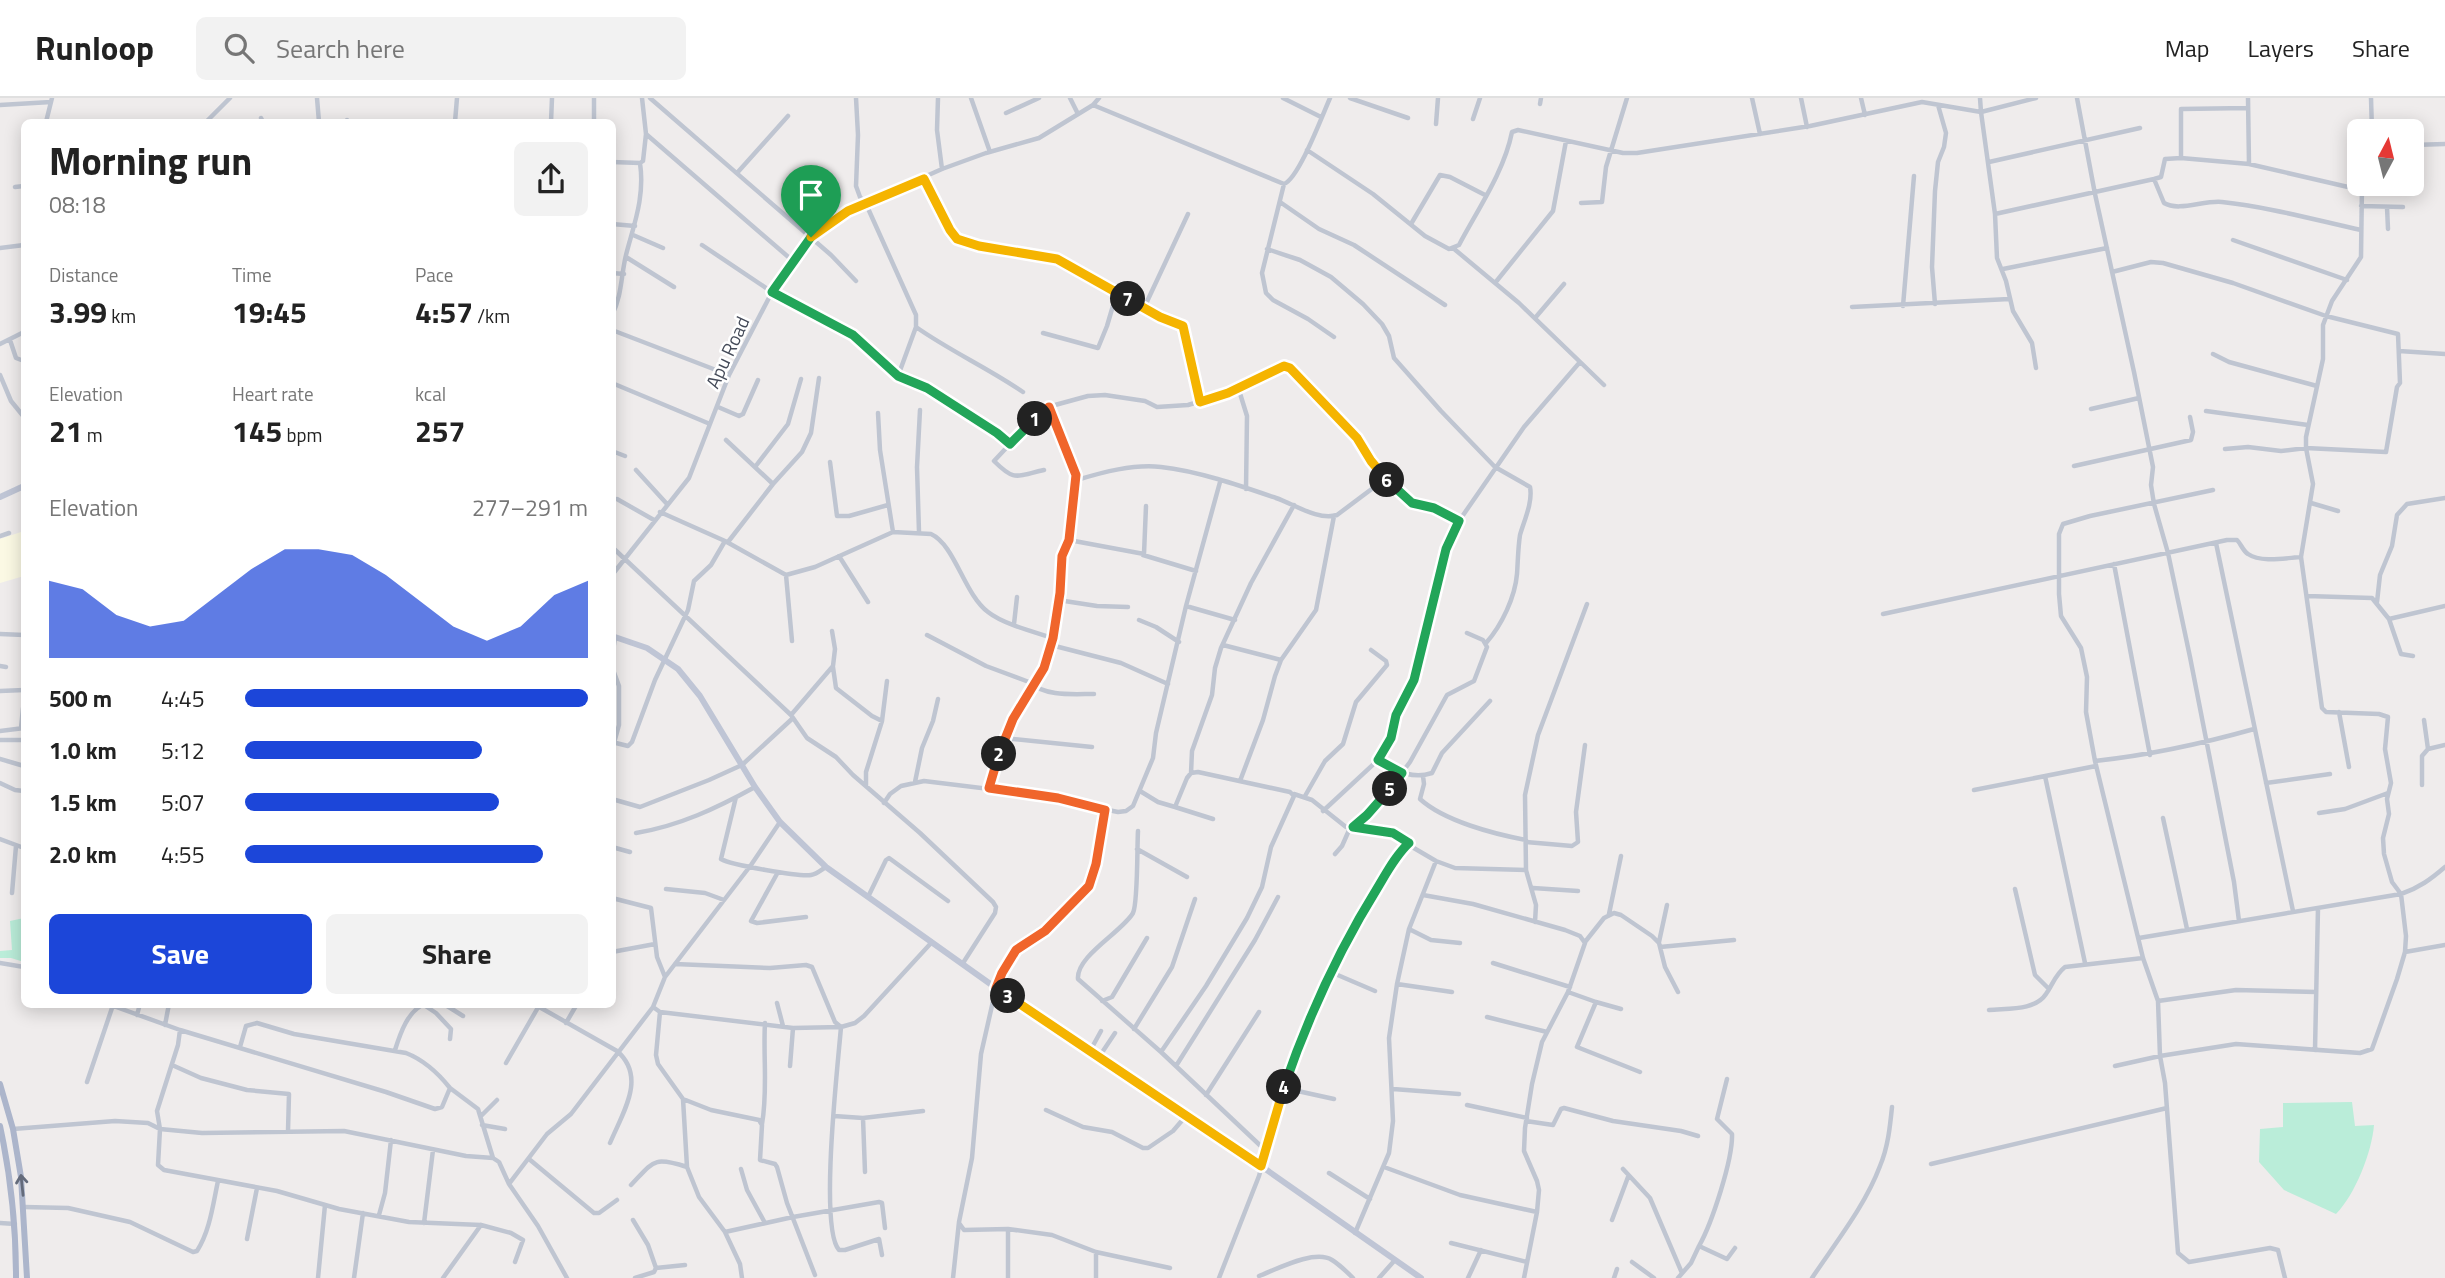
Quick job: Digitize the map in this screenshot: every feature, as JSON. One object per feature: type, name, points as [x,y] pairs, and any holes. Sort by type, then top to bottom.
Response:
[{"type":"main road","points":[[0,1084],[13,1129],[24,1207],[27,1278]]},
{"type":"main road","points":[[0,1126],[12,1183],[16,1224],[16,1278]]},
{"type":"street","points":[[209,119],[230,98]]},
{"type":"street","points":[[317,98],[319,119]]},
{"type":"street","points":[[455,119],[457,98]]},
{"type":"street","points":[[551,119],[552,98]]},
{"type":"street","points":[[594,98],[594,119]]},
{"type":"street","points":[[616,301],[642,191],[640,163],[643,161],[646,134],[642,98]]},
{"type":"street","points":[[650,98],[811,237],[856,281]]},
{"type":"street","points":[[856,98],[856,186],[916,315],[916,327],[898,376]]},
{"type":"street","points":[[938,98],[937,130],[942,169]]},
{"type":"street","points":[[971,98],[990,152]]},
{"type":"street","points":[[1006,113],[1039,98]]},
{"type":"street","points":[[1070,98],[1078,114]]},
{"type":"street","name":"Apu Road","points":[[616,570],[689,478],[729,374],[772,292],[811,237],[833,220],[942,169],[1039,138],[1093,105],[1099,98]]},
{"type":"street","points":[[1283,98],[1321,117]]},
{"type":"street","points":[[1093,105],[1284,184],[1290,181],[1307,150],[1330,98]]},
{"type":"street","points":[[1350,98],[1408,118]]},
{"type":"street","points":[[1436,124],[1438,98]]},
{"type":"street","points":[[1473,119],[1480,98]]},
{"type":"street","points":[[1581,203],[1602,202],[1603,180],[1627,98]]},
{"type":"street","points":[[1752,98],[1760,134]]},
{"type":"street","points":[[1801,98],[1807,127]]},
{"type":"street","points":[[1861,98],[1865,115]]},
{"type":"street","points":[[1911,98],[1913,105]]},
{"type":"street","points":[[1980,98],[1995,214],[1997,258],[2003,269],[2013,311],[2032,343],[2036,368]]},
{"type":"street","points":[[1307,150],[1373,194],[1425,236],[1448,249],[1458,245],[1486,195],[1505,155],[1512,132],[1518,130],[1612,151],[1637,153],[1807,127],[1922,102],[1982,113],[2036,98]]},
{"type":"street","points":[[2077,98],[2139,398],[2152,467],[2154,504],[2168,553],[2239,921]]},
{"type":"street","points":[[2196,98],[2196,108]]},
{"type":"street","points":[[2248,98],[2249,164]]},
{"type":"street","points":[[2371,98],[2372,119]]},
{"type":"street","points":[[0,105],[52,100],[47,119]]},
{"type":"street","points":[[1935,304],[1932,267],[1935,191],[1938,162],[1946,133],[1938,105]]},
{"type":"street","points":[[2182,158],[2182,108],[2247,108]]},
{"type":"street","points":[[737,173],[788,116]]},
{"type":"street","points":[[1989,162],[2140,128]]},
{"type":"street","points":[[646,134],[793,261]]},
{"type":"street","points":[[1495,283],[1553,211],[1566,141]]},
{"type":"street","points":[[2424,145],[2445,144]]},
{"type":"street","points":[[1995,214],[2095,194],[2161,177],[2165,159],[2249,164],[2347,184]]},
{"type":"street","points":[[616,162],[640,163]]},
{"type":"street","points":[[1411,224],[1440,175],[1450,177],[1486,195]]},
{"type":"street","points":[[1903,306],[1914,176]]},
{"type":"street","points":[[924,179],[957,239],[979,246],[1057,259],[1183,326],[1200,402]]},
{"type":"street","points":[[2154,179],[2164,202],[2171,206],[2207,202],[2231,203],[2361,230]]},
{"type":"street","points":[[1284,184],[1262,273],[1266,293],[1334,337]]},
{"type":"street","points":[[15,187],[21,186]]},
{"type":"street","points":[[2115,1066],[2236,1044],[2360,1053],[2372,1049],[2397,979],[2406,936],[2401,894],[2392,882],[2384,854],[2383,838],[2388,821],[2388,793],[2391,782],[2385,749],[2388,717],[2379,714],[2326,712],[2322,708],[2301,557],[2313,484],[2306,448],[2308,425],[2323,359],[2323,325],[2332,301],[2361,257],[2361,196]]},
{"type":"street","points":[[1280,202],[1319,229],[1354,245],[1445,305]]},
{"type":"street","points":[[2361,206],[2403,207]]},
{"type":"street","points":[[2387,207],[2388,229]]},
{"type":"street","points":[[1144,307],[1188,214]]},
{"type":"street","points":[[616,224],[635,226]]},
{"type":"street","points":[[632,235],[663,248]]},
{"type":"street","points":[[2233,240],[2347,280]]},
{"type":"street","points":[[0,248],[21,245]]},
{"type":"street","points":[[702,245],[772,292],[853,335],[898,376],[927,388],[1010,444]]},
{"type":"street","points":[[1453,248],[1535,318],[1604,386]]},
{"type":"street","points":[[2003,269],[2107,248]]},
{"type":"street","points":[[1267,249],[1300,260],[1331,277],[1363,303],[1382,324],[1389,337],[1394,358],[1495,467],[1530,487],[1531,493],[1517,550],[1517,572],[1511,597],[1495,633],[1486,643],[1485,656],[1474,681],[1447,695],[1430,730],[1402,773],[1367,815],[1352,827],[1335,854]]},
{"type":"street","points":[[626,257],[674,287]]},
{"type":"street","points":[[2112,272],[2151,262],[2163,263],[2233,283],[2326,316],[2395,331],[2398,334],[2400,383],[2397,387],[2386,452],[2306,448],[2281,451],[2248,447],[2225,449]]},
{"type":"street","points":[[616,273],[624,274]]},
{"type":"street","points":[[1535,318],[1564,285]]},
{"type":"street","points":[[1043,334],[1098,348],[1117,292]]},
{"type":"street","points":[[1852,307],[2009,299]]},
{"type":"street","points":[[916,327],[943,346],[992,371],[1023,392]]},
{"type":"street","points":[[616,332],[729,374]]},
{"type":"street","points":[[0,344],[21,334]]},
{"type":"street","points":[[10,340],[16,358],[21,360]]},
{"type":"street","points":[[2399,351],[2445,355]]},
{"type":"street","points":[[2213,354],[2253,369],[2317,386]]},
{"type":"street","points":[[1323,810],[1378,760],[1391,738],[1396,715],[1414,680],[1446,549],[1459,521],[1524,427],[1580,362]]},
{"type":"street","points":[[1044,470],[1014,477],[994,461],[1049,407],[1096,395],[1145,401],[1157,407],[1200,402],[1228,393],[1284,366],[1290,368],[1357,438],[1385,479],[1412,503],[1434,508],[1459,521]]},
{"type":"street","points":[[0,375],[11,401],[21,413]]},
{"type":"street","points":[[616,744],[628,746],[632,742],[688,610],[694,581],[711,565],[726,541],[802,452],[811,433],[819,378]]},
{"type":"street","points":[[755,467],[788,424],[801,379]]},
{"type":"street","points":[[718,407],[739,416],[743,414],[758,380]]},
{"type":"street","points":[[616,385],[710,424]]},
{"type":"street","points":[[1238,387],[1247,416],[1246,489]]},
{"type":"street","points":[[2091,409],[2139,398]]},
{"type":"street","points":[[989,788],[1004,738],[1044,668],[1053,638],[1062,584],[1062,556],[1069,540],[1077,480],[1049,407]]},
{"type":"street","points":[[919,532],[920,410]]},
{"type":"street","points":[[2206,411],[2308,425]]},
{"type":"street","points":[[878,413],[893,532]]},
{"type":"street","points":[[2074,466],[2191,440],[2193,432],[2190,417]]},
{"type":"street","points":[[726,440],[773,484]]},
{"type":"street","points":[[616,453],[625,456]]},
{"type":"street","points":[[830,462],[837,516],[849,516],[888,505]]},
{"type":"street","points":[[1077,480],[1152,466],[1246,489],[1315,513],[1334,516]]},
{"type":"street","points":[[636,470],[667,504]]},
{"type":"street","points":[[1240,781],[1282,660],[1316,610],[1334,516],[1385,479]]},
{"type":"street","points":[[884,803],[890,794],[901,786],[915,782],[989,788],[1058,798],[1105,810],[1126,811],[1133,806],[1153,758],[1186,606],[1220,482]]},
{"type":"street","points":[[0,497],[21,487]]},
{"type":"street","points":[[2213,491],[2063,524],[2059,534],[2061,616],[2081,648],[2087,677],[2086,712],[2096,763],[2143,958],[2158,1001],[2160,1056],[2178,1252],[2189,1262],[2270,1248],[2278,1250],[2285,1278]]},
{"type":"street","points":[[2377,602],[2380,575],[2392,546],[2397,515],[2407,504],[2445,498]]},
{"type":"street","points":[[617,499],[654,520]]},
{"type":"street","points":[[2311,503],[2338,511]]},
{"type":"street","points":[[1175,807],[1186,778],[1191,773],[1192,751],[1212,695],[1215,668],[1223,645],[1260,564],[1294,505]]},
{"type":"street","points":[[1142,555],[1145,551],[1146,506]]},
{"type":"street","points":[[660,512],[726,541],[786,575],[815,567],[893,532],[919,532],[936,536],[975,599],[988,613],[1053,638]]},
{"type":"street","points":[[0,536],[9,533]]},
{"type":"street","points":[[1069,540],[1142,555],[1196,571]]},
{"type":"street","points":[[1882,614],[2237,540],[2248,555],[2255,557],[2301,557]]},
{"type":"street","points":[[2216,543],[2293,911]]},
{"type":"street","points":[[616,550],[792,717],[807,738],[836,757],[993,902],[995,913],[963,963]]},
{"type":"street","points":[[839,556],[868,602]]},
{"type":"street","points":[[2114,564],[2150,755]]},
{"type":"street","points":[[786,575],[792,641]]},
{"type":"street","points":[[2307,596],[2363,597],[2377,602],[2389,618],[2402,654],[2413,656]]},
{"type":"street","points":[[1014,624],[1017,597]]},
{"type":"street","points":[[1058,600],[1128,607]]},
{"type":"street","points":[[1535,922],[1536,905],[1526,870],[1525,796],[1538,735],[1587,604]]},
{"type":"street","points":[[1186,606],[1235,620]]},
{"type":"street","points":[[2389,618],[2445,606]]},
{"type":"street","points":[[1139,620],[1179,642]]},
{"type":"street","points":[[832,631],[835,649],[832,666],[836,688],[872,716],[882,720]]},
{"type":"street","points":[[1467,633],[1486,643]]},
{"type":"street","points":[[0,634],[21,635]]},
{"type":"street","points":[[927,635],[967,657],[1029,682],[1034,687],[1059,694],[1094,694]]},
{"type":"street","points":[[616,637],[647,648],[666,658],[678,669],[700,696],[755,787],[780,822],[826,867],[996,988],[1261,1166],[1354,1234],[1421,1278]]},
{"type":"street","points":[[1051,645],[1121,663],[1168,684]]},
{"type":"street","points":[[1223,645],[1282,660]]},
{"type":"street","points":[[1305,796],[1325,761],[1343,744],[1356,702],[1387,665],[1386,661],[1371,650]]},
{"type":"street","points":[[616,800],[640,807],[742,765],[792,717],[832,666]]},
{"type":"street","points":[[616,678],[619,686],[619,725],[616,734]]},
{"type":"street","points":[[866,786],[866,772],[882,720],[887,681]]},
{"type":"street","points":[[0,691],[21,690]]},
{"type":"street","points":[[915,782],[922,748],[938,699]]},
{"type":"street","points":[[1378,760],[1402,773],[1423,776],[1432,773],[1442,753],[1490,701]]},
{"type":"street","points":[[2339,712],[2349,766]]},
{"type":"street","points":[[2424,720],[2428,749]]},
{"type":"street","points":[[0,730],[21,728]]},
{"type":"street","points":[[1974,790],[2096,763],[2206,743],[2254,729]]},
{"type":"street","points":[[1004,738],[1092,747]]},
{"type":"street","points":[[0,740],[21,740]]},
{"type":"street","points":[[1423,776],[1420,799],[1435,811],[1495,833],[1526,841],[1572,846],[1578,842],[1576,812],[1585,745]]},
{"type":"street","points":[[2422,785],[2422,756],[2428,749],[2445,746]]},
{"type":"street","points":[[0,760],[21,765]]},
{"type":"street","points":[[1191,773],[1215,775],[1305,796],[1352,827],[1393,833],[1436,861],[1464,870],[1526,870]]},
{"type":"street","points":[[2266,783],[2330,774]]},
{"type":"street","points":[[2045,776],[2085,963]]},
{"type":"street","points":[[0,783],[21,791]]},
{"type":"street","points":[[636,832],[660,829],[710,811],[755,787]]},
{"type":"street","points":[[1140,791],[1158,802],[1213,818]]},
{"type":"street","points":[[2319,813],[2345,808],[2388,793]]},
{"type":"street","points":[[1161,1052],[1206,986],[1247,918],[1262,887],[1271,847],[1294,794]]},
{"type":"street","points":[[736,797],[721,859],[738,865],[751,865],[803,876],[815,875],[826,867]]},
{"type":"street","points":[[953,1278],[959,1222],[972,1158],[981,1054],[996,988],[1016,950],[1045,931],[1089,886],[1096,864],[1105,810]]},
{"type":"street","points":[[2163,818],[2188,929]]},
{"type":"street","points":[[509,1184],[547,1134],[571,1114],[653,1007],[665,977],[751,865],[780,822]]},
{"type":"street","points":[[1138,831],[1136,905],[1132,914],[1080,967],[1078,979],[1161,1052],[1265,1150]]},
{"type":"street","points":[[0,839],[21,847]]},
{"type":"street","points":[[1219,1278],[1261,1166],[1284,1088],[1303,1038],[1360,917],[1387,872],[1409,843]]},
{"type":"street","points":[[12,893],[16,846]]},
{"type":"street","points":[[616,848],[631,852]]},
{"type":"street","points":[[1137,849],[1187,877]]},
{"type":"street","points":[[1524,1278],[1538,1212],[1538,1181],[1524,1151],[1526,1119],[1535,1071],[1547,1032],[1569,990],[1585,943],[1609,914],[1620,856]]},
{"type":"street","points":[[867,897],[889,858],[948,901]]},
{"type":"street","points":[[1354,1234],[1389,1153],[1393,1088],[1389,1038],[1397,984],[1409,929],[1436,861]]},
{"type":"street","points":[[2139,938],[2401,894],[2428,882],[2445,867]]},
{"type":"street","points":[[778,872],[751,921],[757,923],[806,917]]},
{"type":"street","points":[[1533,888],[1578,891]]},
{"type":"street","points":[[666,889],[705,894],[723,900]]},
{"type":"street","points":[[2015,889],[2035,975],[2049,989]]},
{"type":"street","points":[[1423,895],[1473,904],[1535,922],[1580,936],[1585,943]]},
{"type":"street","points":[[1176,1066],[1255,940],[1278,897]]},
{"type":"street","points":[[1134,1029],[1172,967],[1195,898]]},
{"type":"street","points":[[616,899],[651,908],[655,944],[660,968],[665,977]]},
{"type":"street","points":[[1667,905],[1659,945],[1665,967],[1678,992]]},
{"type":"street","points":[[2315,1050],[2318,908]]},
{"type":"street","points":[[1609,914],[1629,919],[1659,945],[1734,940]]},
{"type":"street","points":[[1409,929],[1431,940],[1460,943]]},
{"type":"street","points":[[1102,1001],[1112,997],[1147,938]]},
{"type":"street","points":[[653,1007],[660,1012],[793,1028],[841,1027],[864,1017],[932,942]]},
{"type":"street","points":[[616,951],[655,944]]},
{"type":"street","points":[[2404,951],[2445,945]]},
{"type":"street","points":[[1989,1010],[2039,1003],[2057,973],[2065,967],[2143,958]]},
{"type":"street","points":[[0,963],[21,966]]},
{"type":"street","points":[[1493,963],[1621,1009]]},
{"type":"street","points":[[675,964],[770,968],[810,965],[819,980],[835,1022],[841,1027]]},
{"type":"street","points":[[1333,973],[1375,991]]},
{"type":"street","points":[[1397,984],[1452,992]]},
{"type":"street","points":[[2158,1001],[2236,990],[2316,992]]},
{"type":"street","points":[[1596,1002],[1577,1047],[1640,1072]]},
{"type":"street","points":[[777,1003],[783,1026]]},
{"type":"street","points":[[87,1082],[110,1008]]},
{"type":"street","points":[[119,1008],[180,1030],[439,1110],[450,1088]]},
{"type":"street","points":[[137,1015],[138,1008]]},
{"type":"street","points":[[165,1025],[168,1008]]},
{"type":"street","points":[[395,1050],[403,1027],[417,1008]]},
{"type":"street","points":[[429,1008],[451,1029],[450,1039]]},
{"type":"street","points":[[450,1008],[463,1016]]},
{"type":"street","points":[[506,1063],[537,1008]]},
{"type":"street","points":[[541,1008],[628,1060],[633,1080],[610,1143]]},
{"type":"street","points":[[566,1023],[575,1008]]},
{"type":"street","points":[[660,1012],[656,1055],[658,1063],[683,1099],[687,1167],[699,1197],[725,1232],[740,1264],[742,1278]]},
{"type":"street","points":[[1206,1095],[1259,1012]]},
{"type":"street","points":[[1487,1017],[1547,1032]]},
{"type":"street","points":[[240,1047],[246,1026],[257,1023],[294,1034],[395,1050],[417,1058],[440,1076],[450,1088],[474,1104],[481,1116],[493,1158]]},
{"type":"street","points":[[765,1023],[765,1109],[760,1160],[778,1167],[815,1275]]},
{"type":"street","points":[[841,1027],[829,1210],[835,1245],[839,1250],[845,1250],[879,1239],[882,1255]]},
{"type":"street","points":[[790,1066],[793,1028]]},
{"type":"street","points":[[180,1030],[157,1111],[160,1129],[158,1165],[164,1170],[363,1213],[424,1223],[481,1225],[511,1233],[523,1240],[515,1262]]},
{"type":"street","points":[[1090,1051],[1101,1031]]},
{"type":"street","points":[[1099,1058],[1115,1033]]},
{"type":"street","points":[[172,1065],[193,1075],[247,1090],[289,1094],[288,1131]]},
{"type":"street","points":[[1623,1169],[1650,1198],[1680,1275],[1691,1263],[1699,1246],[1727,1169],[1733,1137],[1717,1119],[1727,1079]]},
{"type":"street","points":[[1284,1088],[1334,1099]]},
{"type":"street","points":[[1393,1088],[1459,1094]]},
{"type":"street","points":[[683,1099],[711,1110],[753,1118],[762,1125]]},
{"type":"street","points":[[481,1116],[497,1100]]},
{"type":"street","points":[[1466,1105],[1553,1125],[1564,1108],[1613,1121],[1698,1136]]},
{"type":"street","points":[[1812,1278],[1857,1210],[1880,1167],[1889,1138],[1892,1107]]},
{"type":"street","points":[[1931,1164],[2166,1108]]},
{"type":"street","points":[[1046,1110],[1083,1126],[1112,1132],[1143,1148],[1148,1148],[1173,1131],[1185,1117]]},
{"type":"street","points":[[834,1116],[863,1118],[923,1111]]},
{"type":"street","points":[[863,1118],[865,1172]]},
{"type":"street","points":[[13,1129],[115,1121],[148,1123],[160,1129],[202,1133],[344,1131],[433,1150],[493,1158],[499,1162],[509,1184],[545,1238],[567,1278]]},
{"type":"street","points":[[482,1125],[505,1129]]},
{"type":"street","points":[[379,1215],[387,1183],[391,1140]]},
{"type":"street","points":[[424,1223],[433,1150]]},
{"type":"street","points":[[528,1158],[594,1213],[599,1213],[617,1200]]},
{"type":"street","points":[[631,1185],[657,1161],[687,1167]]},
{"type":"street","points":[[1384,1167],[1460,1195],[1538,1212]]},
{"type":"street","points":[[741,1169],[747,1190],[765,1223]]},
{"type":"street","points":[[1329,1173],[1370,1199]]},
{"type":"street","points":[[1612,1220],[1628,1177]]},
{"type":"street","points":[[24,1207],[68,1208],[130,1222],[193,1252],[201,1246],[208,1228],[218,1181]]},
{"type":"street","points":[[247,1239],[257,1188]]},
{"type":"street","points":[[725,1232],[829,1210],[882,1203],[885,1228]]},
{"type":"street","points":[[318,1278],[326,1205]]},
{"type":"street","points":[[354,1278],[363,1213]]},
{"type":"street","points":[[633,1220],[648,1245],[656,1268]]},
{"type":"street","points":[[959,1222],[964,1230],[1008,1229],[1052,1235],[1096,1252],[1170,1268]]},
{"type":"street","points":[[0,1223],[16,1224]]},
{"type":"street","points":[[443,1278],[481,1225]]},
{"type":"street","points":[[1008,1229],[1008,1278]]},
{"type":"street","points":[[1451,1243],[1527,1262]]},
{"type":"street","points":[[1699,1246],[1727,1259],[1735,1248]]},
{"type":"street","points":[[1468,1278],[1481,1250]]},
{"type":"street","points":[[1096,1252],[1096,1278]]},
{"type":"street","points":[[1259,1276],[1313,1256],[1323,1256],[1332,1259],[1353,1278]]},
{"type":"street","points":[[1381,1277],[1395,1260]]},
{"type":"street","points":[[1632,1262],[1654,1278]]},
{"type":"street","points":[[635,1278],[654,1272],[656,1268],[685,1265]]},
{"type":"street","points":[[1614,1278],[1617,1269]]},
{"type":"shaded area","points":[[21,532],[21,577],[0,583],[0,539]]},
{"type":"green space","points":[[21,919],[21,961],[0,958],[0,951],[12,950],[10,921]]},
{"type":"green space","points":[[2352,1102],[2355,1126],[2374,1125],[2373,1136],[2356,1185],[2336,1214],[2284,1190],[2259,1162],[2260,1129],[2283,1127],[2283,1103]]},
{"type":"route","points":[[924,179],[957,239],[979,246],[1057,259],[1160,317],[1183,326],[1200,402],[1228,393],[1248,381],[1284,366],[1290,368],[1357,438],[1383,477],[1402,496],[1412,503],[1434,508],[1459,521],[1446,549],[1412,687],[1396,715],[1391,738],[1378,760],[1402,773],[1387,793],[1353,827],[1393,833],[1409,843],[1387,872],[1354,928],[1303,1038],[1284,1088],[1261,1166],[996,988],[1016,950],[1045,931],[1089,886],[1096,864],[1105,810],[1058,798],[989,788],[1004,738],[1044,668],[1053,638],[1062,556],[1069,540],[1076,475],[1049,407],[1010,444],[927,388],[898,376],[853,335],[772,292],[811,237],[848,211],[924,179]]}]
